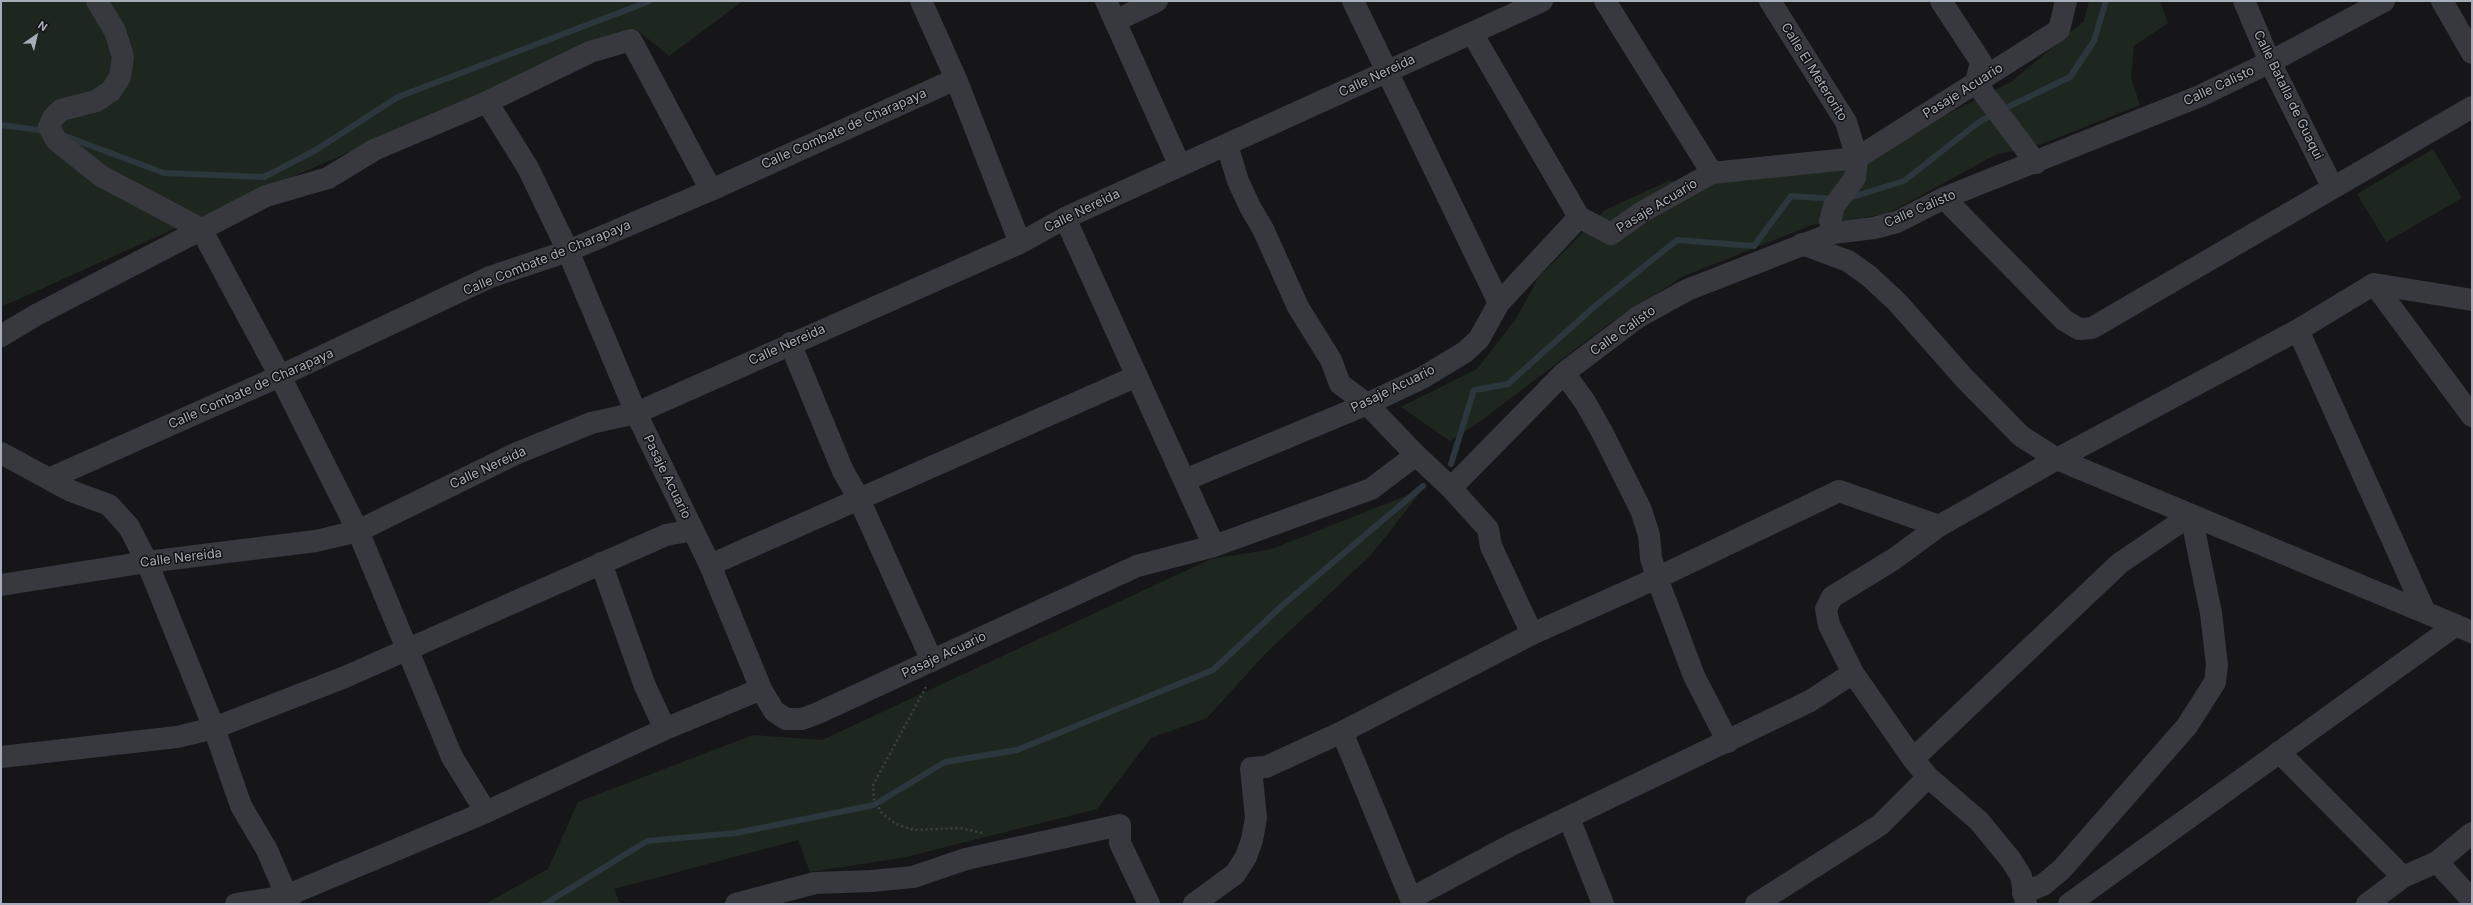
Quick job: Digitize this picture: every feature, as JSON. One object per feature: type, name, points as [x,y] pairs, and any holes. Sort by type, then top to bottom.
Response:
[{"type":"street","points":[[97,1],[115,31],[123,57],[120,77],[111,91],[96,101],[61,110],[52,118],[49,127],[56,140],[101,176],[201,229],[280,376],[358,531],[409,649],[452,757],[486,812]]},
{"type":"street","points":[[922,1],[956,79],[1020,243]]},
{"type":"street","points":[[1106,1],[1180,166]]},
{"type":"street","points":[[1115,21],[1157,1]]},
{"type":"street","points":[[1353,1],[1499,303]]},
{"type":"street","name":"Calle Nereida","points":[[1,584],[147,562],[316,541],[358,531],[516,454],[591,424],[636,413],[790,343],[1020,243],[1065,218],[1542,1]]},
{"type":"street","points":[[1605,1],[1712,173]]},
{"type":"street","name":"Calle El Meterorito","points":[[1770,1],[1846,122],[1857,158],[1856,178],[1834,206],[1830,220],[1833,232]]},
{"type":"street","points":[[1941,1],[1981,62],[1976,83],[2036,162]]},
{"type":"street","name":"Pasaje Acuario","points":[[1185,480],[1367,404],[1422,378],[1465,352],[1479,339],[1499,303],[1579,217],[1611,234],[1642,212],[1712,173],[1857,158],[2059,30],[2066,1]]},
{"type":"street","name":"Calle Batalla de Guaqui","points":[[2244,1],[2270,62],[2333,188]]},
{"type":"street","name":"Calle Calisto","points":[[1451,488],[1564,373],[1638,317],[1687,290],[1833,232],[1874,228],[1897,222],[1944,198],[2200,96],[2270,62],[2384,1]]},
{"type":"street","points":[[2442,1],[2472,53]]},
{"type":"street","points":[[1472,33],[1579,217]]},
{"type":"street","points":[[1,336],[266,196],[328,178],[374,150],[487,102],[590,52],[631,40],[711,190]]},
{"type":"street","name":"Calle Combate de Charapaya","points":[[51,478],[280,376],[490,277],[568,251],[711,190],[956,79]]},
{"type":"street","name":"Pasaje Acuario","points":[[487,102],[528,168],[568,251],[636,413],[710,565],[761,689],[774,711],[786,719],[802,719],[932,661],[1137,566],[1214,546],[1371,488],[1416,455]]},
{"type":"street","points":[[1944,198],[2064,320],[2079,329],[2092,328],[2472,107]]},
{"type":"street","points":[[1226,145],[1238,182],[1298,307],[1331,360],[1340,384],[1367,404],[1416,455],[1451,488],[1488,529],[1491,546],[1532,634]]},
{"type":"street","points":[[1065,218],[1214,546]]},
{"type":"street","points":[[1802,244],[1848,261],[1868,276],[1897,302],[1965,379],[2021,436],[2057,459],[2424,610],[2464,628]]},
{"type":"street","points":[[2191,515],[2211,613],[2217,665],[2214,682],[2187,726],[2062,869],[2025,898],[2021,876],[1979,821],[1928,777],[1913,759],[1853,673],[1829,625],[1826,609],[1832,597],[1894,559],[1939,526],[2057,459],[2298,330],[2374,284],[2472,300]]},
{"type":"street","points":[[2374,284],[2472,416]]},
{"type":"street","points":[[2298,330],[2424,610]]},
{"type":"street","points":[[790,343],[843,470],[859,499],[932,661]]},
{"type":"street","points":[[1564,373],[1585,402],[1623,471],[1641,510],[1649,535],[1651,558],[1657,578],[1694,676],[1728,742]]},
{"type":"street","points":[[710,565],[1137,376]]},
{"type":"street","points":[[1,453],[51,478],[71,491],[109,504],[128,527],[147,562],[214,728],[241,806],[267,850],[288,900]]},
{"type":"street","points":[[1194,904],[1235,874],[1246,857],[1252,840],[1256,818],[1250,768],[1266,767],[1342,732],[1532,634],[1657,578],[1839,491],[1939,526]]},
{"type":"street","points":[[1913,759],[2120,563],[2191,515]]},
{"type":"street","points":[[1,757],[177,737],[214,728],[345,677],[666,535],[693,530]]},
{"type":"street","points":[[601,563],[645,686],[665,729]]},
{"type":"street","points":[[2069,904],[2279,752],[2464,628]]},
{"type":"street","points":[[1342,732],[1413,901],[1513,844],[1728,742],[1810,701],[1853,673]]},
{"type":"street","points":[[236,904],[288,900],[486,812],[665,729],[761,689]]},
{"type":"street","points":[[2279,752],[2403,877]]},
{"type":"street","points":[[1756,904],[1880,825],[1928,777]]},
{"type":"street","points":[[1569,818],[1603,904]]},
{"type":"street","points":[[736,904],[815,883],[871,881],[913,876],[966,859],[1120,825],[1120,843],[1149,904]]},
{"type":"street","points":[[2367,904],[2403,877],[2437,862],[2472,833]]},
{"type":"street","points":[[2437,862],[2472,900]]},
{"type":"path","points":[[932,661],[928,683],[873,786],[874,799],[881,812],[896,824],[914,830],[960,828],[986,834]]},
{"type":"shaded area","points":[[1,1],[743,1],[669,56],[636,29],[245,197],[1,307]]},
{"type":"shaded area","points":[[2089,1],[2160,1],[2168,23],[2134,46],[2131,78],[2140,105],[2042,144],[1995,155],[1887,214],[1812,225],[1684,276],[1610,323],[1478,423],[1450,441],[1401,407],[1477,369],[1516,319],[1538,278],[1605,210],[1668,181],[1747,181],[1839,163],[1902,137],[2011,82],[2084,21]]},
{"type":"shaded area","points":[[2433,149],[2462,198],[2386,242],[2357,194]]},
{"type":"shaded area","points":[[1423,489],[1371,555],[1264,655],[1207,718],[1151,738],[1097,809],[906,857],[810,872],[798,840],[614,889],[620,904],[485,904],[548,869],[578,802],[753,735],[822,740],[1211,559],[1272,549]]},
{"type":"waterway","points":[[65,136],[164,173],[264,177],[316,150],[398,97],[650,1]]},
{"type":"waterway","points":[[2008,107],[2070,77],[2094,41],[2106,1]]},
{"type":"waterway","points":[[1849,198],[1904,181],[1979,122],[1988,117]]},
{"type":"waterway","points":[[1,125],[47,131]]},
{"type":"waterway","points":[[1451,464],[1474,390],[1508,384],[1595,306],[1677,240],[1754,246],[1791,196],[1834,199]]},
{"type":"waterway","points":[[545,904],[647,841],[736,833],[874,805],[945,762],[1017,750],[1213,670],[1284,604],[1423,486]]}]
